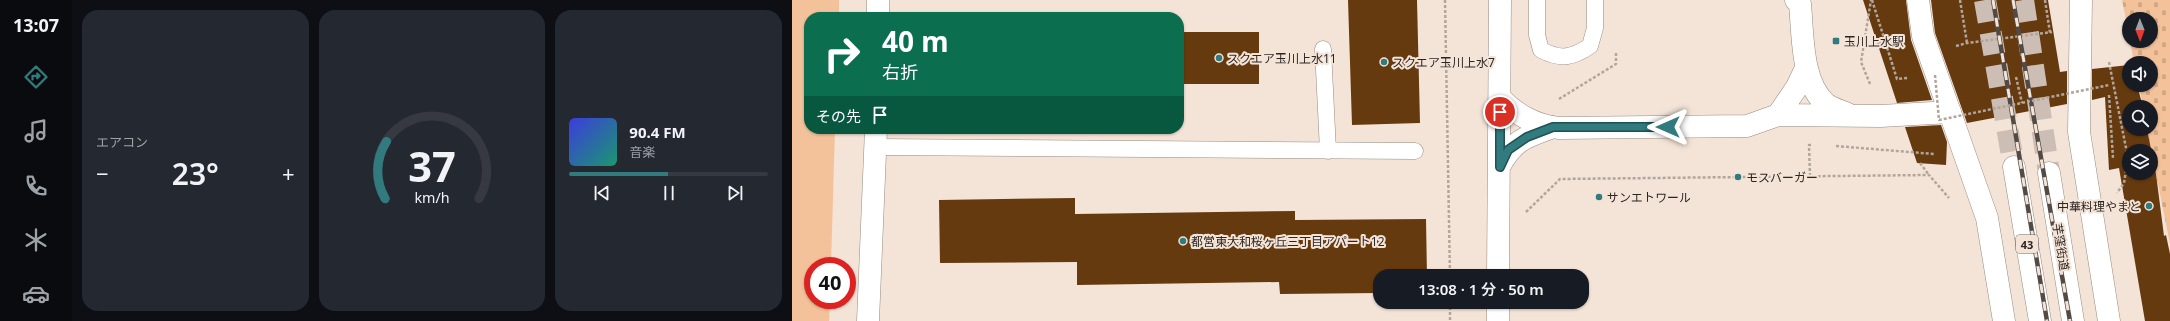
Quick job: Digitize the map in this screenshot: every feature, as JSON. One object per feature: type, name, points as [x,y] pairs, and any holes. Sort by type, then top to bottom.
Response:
[{"type":"street","points":[[878,0],[878,12]]},
{"type":"street","points":[[1498,269],[1500,0]]},
{"type":"street","points":[[1796,0],[1800,4],[1806,68],[1815,91],[1826,104],[1849,115]]},
{"type":"street","points":[[1918,0],[1923,36],[1943,120],[1987,218],[2004,321]]},
{"type":"street","points":[[2082,0],[2079,132],[2109,321]]},
{"type":"street","points":[[1778,115],[1797,87],[1806,68]]},
{"type":"street","points":[[1500,98],[1510,109],[1534,122],[1553,127],[1747,126],[1778,115],[1849,115],[1943,120]]},
{"type":"street","points":[[1500,167],[1508,150],[1527,137],[1553,127]]},
{"type":"street","points":[[868,321],[876,138]]},
{"type":"street","name":"43","points":[[2014,167],[2040,321]]},
{"type":"street","name":"芋窪街道","points":[[2049,173],[2074,321]]},
{"type":"street","points":[[1498,309],[1498,321]]},
{"type":"lane","points":[[1536,0],[1537,36],[1541,50],[1553,56],[1575,55],[1590,46],[1595,28],[1595,0]]},
{"type":"lane","points":[[1324,49],[1328,151]]},
{"type":"lane","points":[[876,138],[1328,151],[1416,151]]},
{"type":"path","points":[[1445,0],[1450,269]]},
{"type":"path","points":[[1872,0],[1897,79]]},
{"type":"path","points":[[1870,84],[1860,62],[1872,0]]},
{"type":"path","points":[[1960,0],[1967,43]]},
{"type":"path","points":[[2045,0],[2050,33]]},
{"type":"path","points":[[1954,47],[1967,43],[2057,32]]},
{"type":"path","points":[[2109,60],[2128,158],[2124,183],[2116,194]]},
{"type":"path","points":[[1935,75],[1943,120],[2109,85],[2114,162]]},
{"type":"path","points":[[2016,77],[2022,103]]},
{"type":"path","points":[[1810,176],[1809,145],[1816,145]]},
{"type":"path","points":[[1831,145],[1936,154],[1937,148]]},
{"type":"path","points":[[1920,163],[1952,201]]},
{"type":"path","points":[[1522,216],[1560,179],[1929,174]]},
{"type":"path","points":[[1450,309],[1450,321]]},
{"type":"green space","points":[[792,0],[839,0],[839,12],[804,12],[804,134],[835,134],[831,257],[804,257],[804,309],[830,309],[829,321],[792,321]]},
{"type":"green space","points":[[2122,0],[2170,0],[2170,244],[2157,180],[2158,144],[2150,144],[2148,136],[2158,136],[2158,100],[2142,100],[2140,92],[2158,92],[2158,56],[2133,56],[2131,48],[2158,48],[2158,12],[2124,12]]},
{"type":"building","name":"スクエア玉川上水7","points":[[1348,0],[1417,0],[1420,123],[1352,125]]},
{"type":"building","points":[[1863,0],[1906,0],[1911,40],[1932,100],[1897,103]]},
{"type":"building","points":[[1931,0],[2048,0],[2060,72],[2067,71],[2067,104],[1967,123],[1935,33]]},
{"type":"building","name":"スクエア玉川上水11","points":[[1184,32],[1259,32],[1259,84],[1184,84]]},
{"type":"building","points":[[2122,66],[2122,92],[2139,92],[2141,100],[2122,100],[2122,136],[2148,136],[2150,144],[2122,144],[2122,180],[2157,180],[2164,236],[2166,235],[2170,254],[2170,321],[2145,321],[2119,168],[2109,170],[2105,97],[2092,100],[2092,69]]},
{"type":"building","points":[[1941,125],[1947,142],[1946,165],[1917,163],[1905,127]]},
{"type":"building","name":"都営東大和桜ヶ丘三丁目アパート12","points":[[1075,198],[1075,214],[1295,211],[1295,220],[1426,219],[1427,269],[1373,269],[1373,293],[1280,294],[1279,282],[1077,285],[1077,262],[940,263],[939,200]]},
{"type":"tunnel","points":[[1985,0],[2014,167]]},
{"type":"tunnel","points":[[2023,0],[2049,173]]},
{"type":"railway","points":[[1993,0],[2047,321]]},
{"type":"railway","points":[[2013,0],[2070,321]]},
{"type":"place","name":"玉川上水駅","points":[[1836,41]]},
{"type":"place","name":"スクエア玉川上水11","points":[[1219,58]]},
{"type":"place","name":"スクエア玉川上水7","points":[[1384,62]]},
{"type":"place","name":"モスバーガー","points":[[1738,177]]},
{"type":"place","name":"サンエトワール","points":[[1599,197]]},
{"type":"place","name":"中華料理やまと","points":[[2149,206]]},
{"type":"place","name":"都営東大和桜ヶ丘三丁目アパート12","points":[[1183,241]]},
{"type":"route","points":[[1500,112],[1500,167],[1508,150],[1527,137],[1553,127],[1668,127]]}]
